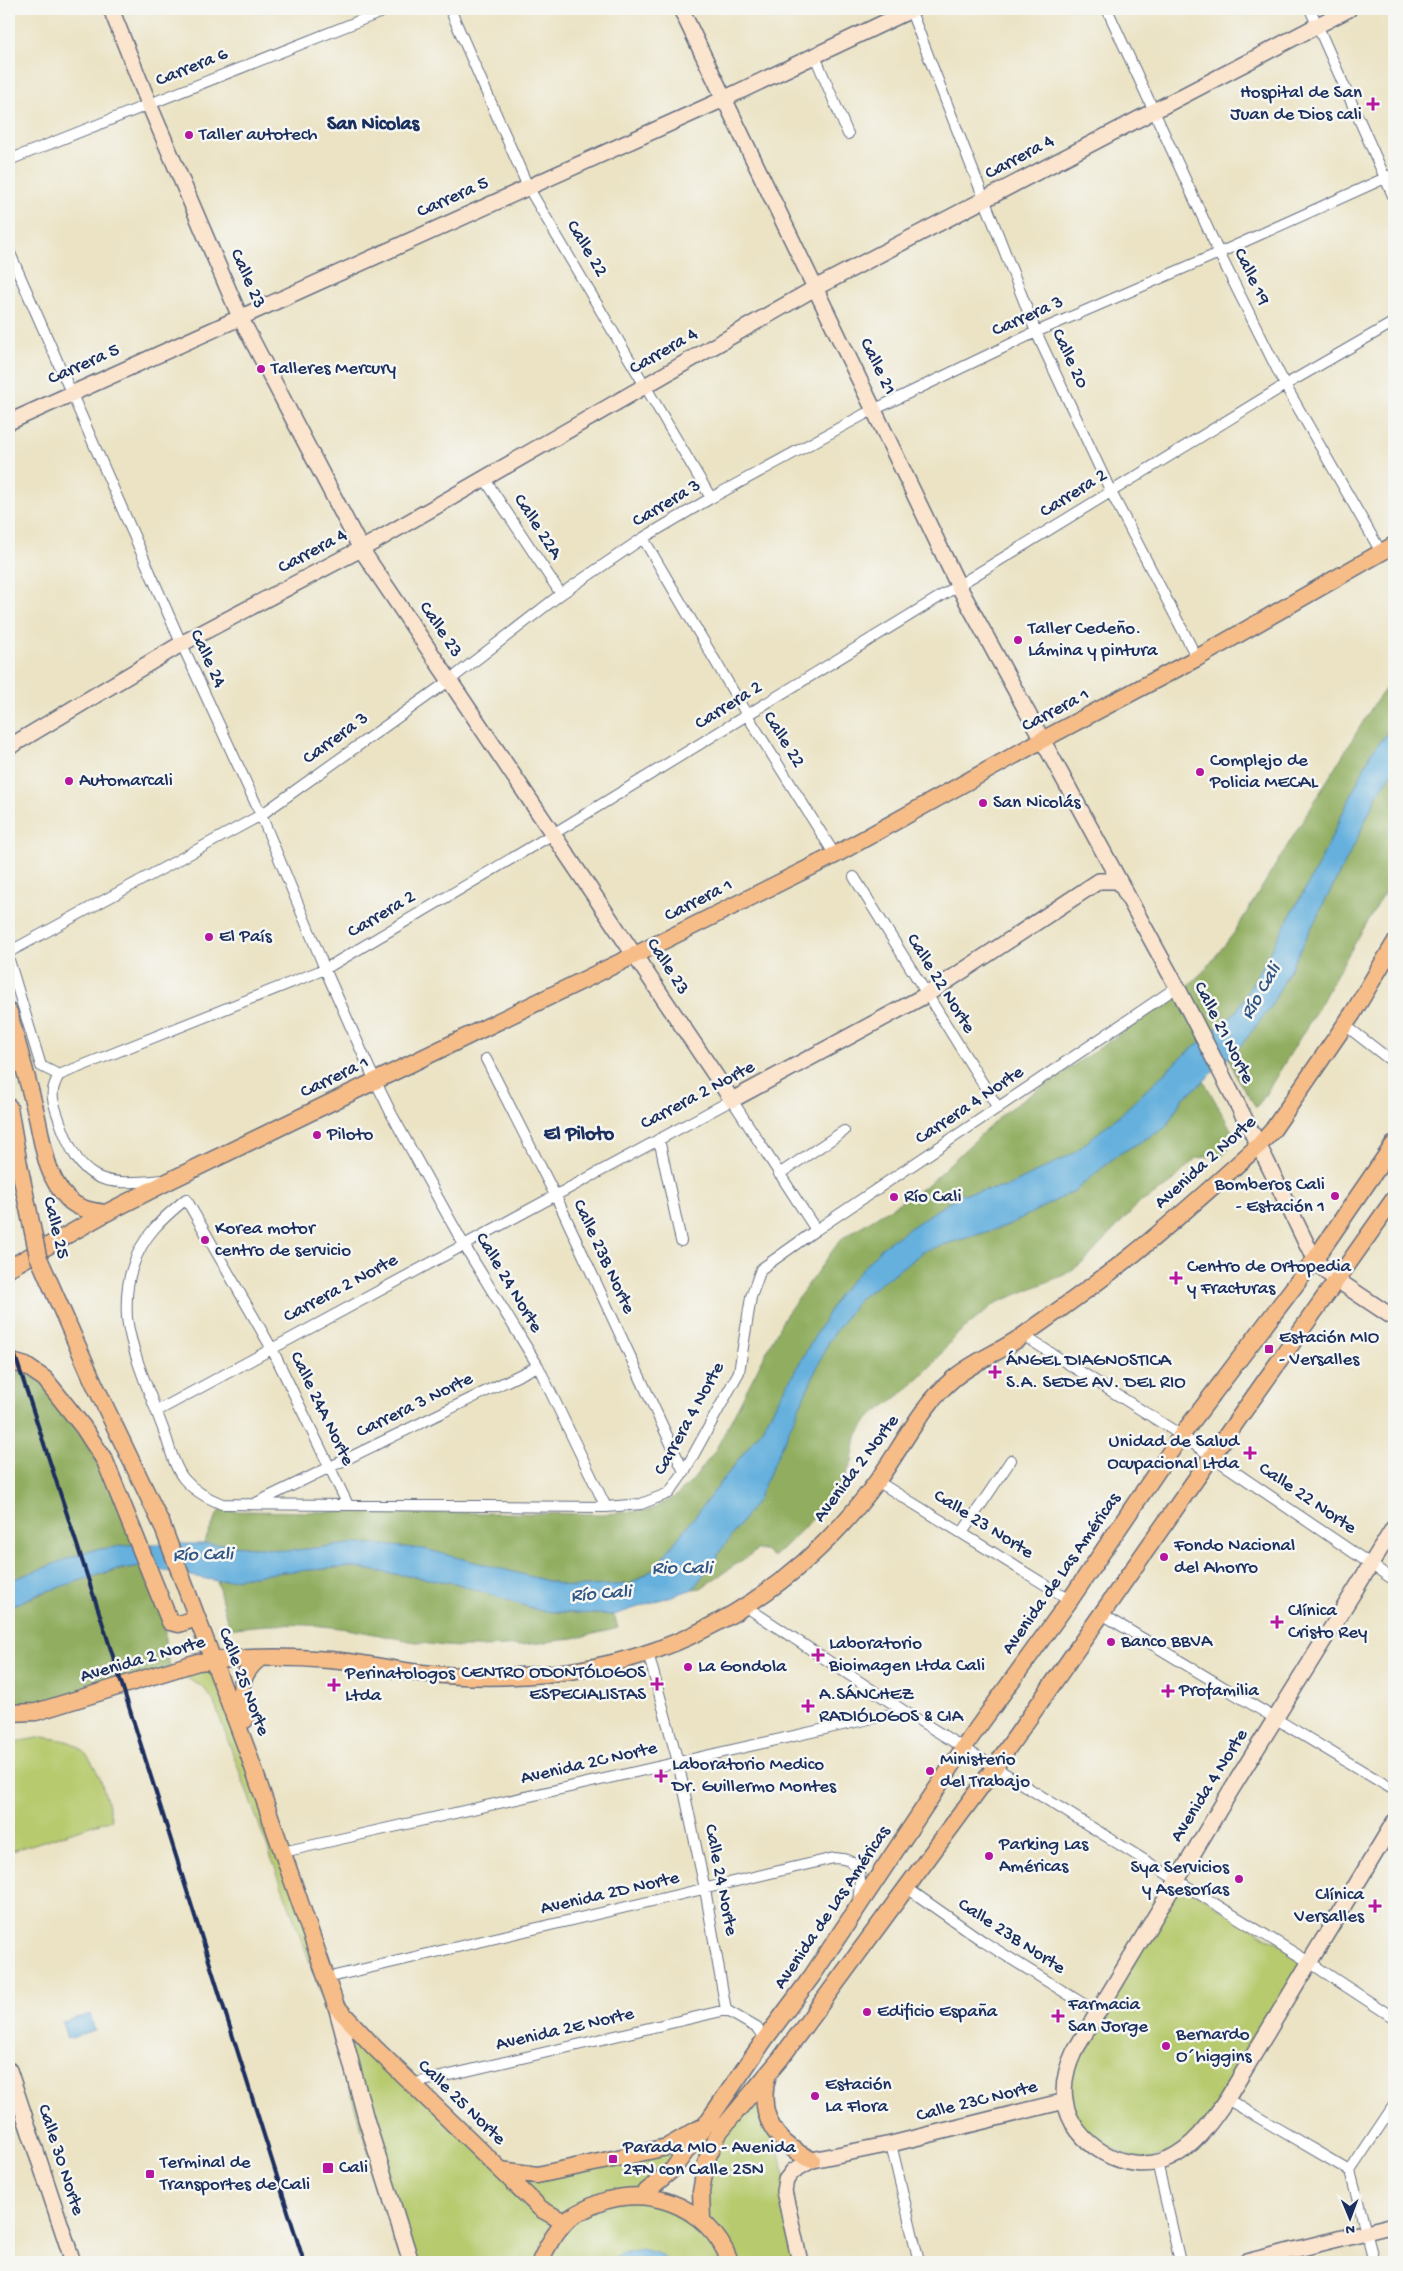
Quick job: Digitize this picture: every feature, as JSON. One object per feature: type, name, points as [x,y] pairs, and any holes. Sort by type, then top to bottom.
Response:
[{"type":"main road","name":"Calle 23","points":[[111,9],[149,104],[240,317],[361,549],[732,1100]]},
{"type":"main road","name":"Calle 21","points":[[681,9],[958,585],[1042,740]]},
{"type":"main road","name":"Carrera 5","points":[[9,422],[724,98],[911,9]]},
{"type":"main road","name":"Carrera 4","points":[[9,747],[181,644],[361,549],[815,288],[1348,9]]},
{"type":"main road","name":"Carrera 1","points":[[9,1268],[106,1213],[171,1180],[635,955],[835,855],[1042,740],[1197,658],[1388,548]]},
{"type":"main road","name":"Calle 21 Norte","points":[[1042,740],[1177,987],[1259,1145],[1315,1259],[1330,1276],[1394,1318]]},
{"type":"main road","points":[[1105,857],[1099,881],[1118,881]]},
{"type":"main road","name":"Carrera 2 Norte","points":[[732,1100],[926,995],[1099,881]]},
{"type":"main road","name":"Avenida 2 Norte","points":[[9,1712],[36,1712],[198,1662],[214,1660],[283,1657],[332,1660],[410,1672],[496,1678],[532,1676],[596,1667],[648,1653],[703,1630],[745,1606],[788,1577],[824,1544],[877,1481],[929,1405],[954,1378],[1024,1336],[1130,1257],[1259,1145],[1272,1131],[1345,1025],[1394,944]]},
{"type":"main road","points":[[9,1012],[35,1110],[47,1165],[57,1186],[68,1200],[83,1209],[106,1213]]},
{"type":"main road","name":"Calle 25","points":[[9,1107],[38,1256],[92,1382]]},
{"type":"main road","name":"Avenida de Las Américas","points":[[640,2196],[673,2169],[706,2124],[765,2039],[812,1976],[965,1748],[1070,1600],[1181,1436],[1315,1259],[1394,1144]]},
{"type":"main road","points":[[702,2219],[701,2192],[704,2174],[713,2144],[720,2131],[768,2073],[995,1766],[1394,1199]]},
{"type":"main road","points":[[9,1361],[26,1366],[45,1378],[83,1427],[105,1461],[136,1533],[170,1622],[179,1624],[196,1615]]},
{"type":"main road","name":"Calle 25 Norte","points":[[92,1382],[162,1525],[247,1750],[336,2006],[366,2119],[411,2262]]},
{"type":"main road","name":"Avenida 4 Norte","points":[[1065,2100],[1067,2067],[1098,2013],[1275,1718],[1394,1527]]},
{"type":"main road","points":[[247,1750],[247,1726],[241,1701],[242,1687],[249,1666],[259,1659]]},
{"type":"main road","points":[[1157,2162],[1169,2158],[1191,2145],[1208,2126],[1227,2099],[1394,1822]]},
{"type":"main road","name":"Calle 25 Norte","points":[[336,2006],[369,2043],[541,2209],[564,2222]]},
{"type":"main road","name":"Calle 30 Norte","points":[[9,2070],[73,2262]]},
{"type":"main road","points":[[768,2073],[764,2095],[766,2112],[772,2127],[783,2143],[795,2152],[812,2160]]},
{"type":"main road","name":"Calle 23C Norte","points":[[800,2262],[785,2197],[786,2180],[793,2171],[812,2160],[891,2144],[1065,2100],[1070,2117],[1079,2132],[1091,2145],[1106,2155],[1122,2161],[1157,2162]]},
{"type":"main road","points":[[501,2170],[537,2175],[613,2159],[667,2146],[706,2124]]},
{"type":"main road","points":[[540,2262],[546,2247],[564,2222],[596,2203],[618,2197],[640,2196],[666,2201],[702,2219],[716,2233],[730,2262]]},
{"type":"main road","points":[[1246,2262],[1394,2225]]},
{"type":"street","name":"Carrera 6","points":[[9,160],[390,9]]},
{"type":"street","name":"Calle 22","points":[[450,9],[528,187],[711,498]]},
{"type":"street","name":"Calle 20","points":[[911,9],[1036,332],[1111,492],[1197,658]]},
{"type":"street","name":"Calle 19","points":[[1107,9],[1219,253],[1285,385],[1388,548]]},
{"type":"street","points":[[1310,9],[1316,26],[1390,177],[1394,198]]},
{"type":"street","points":[[814,54],[848,134]]},
{"type":"street","name":"Carrera 3","points":[[9,952],[261,815],[450,680],[561,594],[643,538],[711,498],[875,409],[1036,332],[1390,177]]},
{"type":"street","name":"Calle 24","points":[[9,250],[181,644],[261,815],[325,969],[376,1081]]},
{"type":"street","name":"Carrera 2","points":[[60,1075],[325,969],[553,834],[1285,385],[1394,322]]},
{"type":"street","name":"Calle 22A","points":[[484,478],[561,594]]},
{"type":"street","name":"Calle 22","points":[[643,538],[747,715],[835,855]]},
{"type":"street","name":"Calle 22 Norte","points":[[854,878],[998,1108]]},
{"type":"street","points":[[9,960],[41,1066],[60,1075],[52,1087],[52,1098],[69,1147],[79,1163],[94,1175],[111,1182],[132,1183],[171,1180]]},
{"type":"street","name":"Carrera 4 Norte","points":[[253,1505],[606,1507],[641,1504],[669,1493],[684,1472],[739,1372],[751,1297],[761,1269],[1177,987]]},
{"type":"street","points":[[1345,1025],[1394,1063]]},
{"type":"street","name":"Calle 23B Norte","points":[[486,1059],[555,1196],[684,1472]]},
{"type":"street","name":"Calle 24 Norte","points":[[376,1081],[392,1115],[464,1245],[538,1366],[606,1507]]},
{"type":"street","name":"Carrera 2 Norte","points":[[157,1411],[732,1100]]},
{"type":"street","name":"Calle 23","points":[[732,1100],[816,1230]]},
{"type":"street","points":[[779,1174],[844,1131]]},
{"type":"street","points":[[660,1140],[682,1241]]},
{"type":"street","name":"Calle 24A Norte","points":[[157,1411],[132,1340],[127,1319],[127,1297],[136,1258],[144,1241],[157,1224],[186,1199],[272,1349],[348,1505]]},
{"type":"street","name":"Calle 22 Norte","points":[[1024,1336],[1212,1456],[1394,1580]]},
{"type":"street","name":"Carrera 3 Norte","points":[[253,1505],[538,1366]]},
{"type":"street","points":[[157,1411],[183,1478],[208,1498],[222,1504],[253,1505]]},
{"type":"street","points":[[962,1533],[1011,1460]]},
{"type":"street","name":"Calle 23 Norte","points":[[877,1481],[1070,1600]]},
{"type":"street","points":[[745,1606],[904,1711],[1309,1962],[1394,2018]]},
{"type":"street","points":[[1102,1614],[1394,1790]]},
{"type":"street","name":"Calle 24 Norte","points":[[648,1653],[678,1762],[705,1890],[726,2010]]},
{"type":"street","name":"Avenida 2C Norte","points":[[283,1852],[904,1711]]},
{"type":"street","name":"Avenida 2D Norte","points":[[326,1978],[705,1890],[825,1859],[843,1858],[856,1864],[860,1873],[858,1908]]},
{"type":"street","name":"Calle 23B Norte","points":[[906,1888],[984,1942],[1098,2013]]},
{"type":"street","points":[[726,2010],[757,2028],[765,2039]]},
{"type":"street","name":"Avenida 2E Norte","points":[[411,2084],[726,2010]]},
{"type":"street","points":[[1227,2099],[1350,2171],[1374,2262]]},
{"type":"street","points":[[1350,2171],[1394,2104]]},
{"type":"street","points":[[891,2144],[919,2262]]},
{"type":"street","points":[[1157,2162],[1180,2262]]},
{"type":"green space","points":[[1394,677],[1394,726],[1372,751],[1316,870],[1236,1012],[1175,1063],[1120,1115],[1071,1155],[1007,1187],[961,1194],[839,1294],[760,1432],[654,1569],[630,1584],[571,1587],[424,1549],[359,1543],[289,1551],[225,1544],[203,1545],[219,1511],[606,1514],[651,1510],[675,1497],[692,1481],[715,1451],[785,1316],[841,1239],[926,1186],[1005,1112],[1180,993],[1204,971],[1234,933],[1374,704]]},
{"type":"green space","points":[[1394,770],[1394,877],[1320,1005],[1256,1107],[1238,1080],[1229,1058],[1270,1008],[1355,843],[1378,793]]},
{"type":"green space","points":[[1204,1081],[1234,1135],[1223,1155],[1196,1158],[1168,1186],[1138,1204],[1084,1262],[1064,1275],[996,1303],[955,1336],[933,1364],[905,1391],[869,1418],[856,1437],[852,1461],[843,1481],[807,1525],[773,1557],[765,1550],[757,1550],[701,1588],[693,1589],[729,1537],[829,1341],[859,1299],[926,1250],[1006,1226],[1076,1190],[1117,1155],[1165,1128],[1182,1099]]},
{"type":"green space","points":[[9,1361],[26,1366],[83,1427],[136,1544],[88,1551],[9,1581]]},
{"type":"green space","points":[[140,1566],[165,1621],[165,1648],[171,1670],[9,1713],[9,1607],[73,1582]]},
{"type":"green space","points":[[349,1567],[455,1583],[541,1611],[614,1615],[618,1628],[559,1640],[479,1647],[427,1644],[348,1629],[306,1625],[255,1626],[229,1629],[217,1581],[283,1572]]},
{"type":"green space","points":[[214,1660],[336,2006],[501,2170],[537,2175],[613,2159],[706,2124],[641,2195],[701,2219],[708,2156],[769,2073],[764,2095],[786,2180],[800,2262],[411,2262],[367,2125],[378,2183],[319,1987],[213,1700],[203,1687],[171,1670]]},
{"type":"green space","points":[[43,1737],[69,1742],[85,1752],[96,1769],[104,1789],[112,1819],[9,1852],[9,1747],[21,1741]]},
{"type":"green space","points":[[1176,1881],[1309,1962],[1191,2145],[1140,2163],[1079,2132],[1065,2080]]},
{"type":"water","name":"Rio Cali","points":[[1394,726],[1394,770],[1378,793],[1355,843],[1270,1008],[1242,1044],[1204,1081],[1182,1099],[1165,1128],[1117,1155],[1076,1190],[1006,1226],[926,1250],[859,1299],[829,1341],[758,1499],[693,1589],[614,1615],[541,1611],[455,1583],[349,1567],[283,1572],[217,1581],[140,1566],[110,1571],[41,1593],[9,1607],[9,1581],[88,1551],[136,1544],[224,1544],[289,1551],[359,1543],[424,1549],[571,1587],[631,1584],[654,1569],[760,1432],[839,1294],[883,1246],[961,1194],[1007,1187],[1071,1155],[1120,1115],[1175,1063],[1236,1012],[1316,870],[1372,751]]},
{"type":"water","points":[[90,2014],[95,2031],[67,2039],[62,2022]]},
{"type":"water","points":[[641,2249],[657,2253],[670,2262],[610,2262],[623,2253]]},
{"type":"railway","points":[[9,1337],[99,1612],[304,2262]]},
{"type":"place","name":"Hospital de San Juan de Dios cali","points":[[1373,104]]},
{"type":"place","name":"Taller autotech","points":[[189,135]]},
{"type":"place","name":"Talleres Mercury","points":[[261,369]]},
{"type":"place","name":"Taller Cedeño. Lámina y pintura","points":[[1018,640]]},
{"type":"place","name":"Complejo de Policia MECAL","points":[[1200,772]]},
{"type":"place","name":"Automarcali","points":[[69,781]]},
{"type":"place","name":"San Nicolás","points":[[983,803]]},
{"type":"place","name":"El País","points":[[209,937]]},
{"type":"place","name":"Piloto","points":[[317,1135]]},
{"type":"place","name":"Bomberos Cali - Estación 1","points":[[1335,1196]]},
{"type":"place","name":"Río Cali","points":[[894,1197]]},
{"type":"place","name":"Korea motor centro de servicio","points":[[205,1240]]},
{"type":"place","name":"Centro de Ortopedia y Fracturas","points":[[1176,1278]]},
{"type":"place","name":"Estación MIO - Versalles","points":[[1269,1349]]},
{"type":"place","name":"ÁNGEL DIAGNOSTICA S.A. SEDE AV. DEL RIO","points":[[995,1372]]},
{"type":"place","name":"Unidad de Salud Ocupacional Ltda","points":[[1250,1453]]},
{"type":"place","name":"Fondo Nacional del Ahorro","points":[[1164,1557]]},
{"type":"place","name":"Clínica Cristo Rey","points":[[1277,1622]]},
{"type":"place","name":"Banco BBVA","points":[[1111,1642]]},
{"type":"place","name":"Laboratorio Bioimagen Ltda Cali","points":[[818,1655]]},
{"type":"place","name":"La Gondola","points":[[688,1667]]},
{"type":"place","name":"CENTRO ODONTÓLOGOS ESPECIALISTAS","points":[[657,1684]]},
{"type":"place","name":"Perinatologos Ltda","points":[[334,1685]]},
{"type":"place","name":"Profamilia","points":[[1168,1691]]},
{"type":"place","name":"A.SÁNCHEZ RADIÓLOGOS & CIA","points":[[808,1706]]},
{"type":"place","name":"Ministerio del Trabajo","points":[[930,1771]]},
{"type":"place","name":"Laboratorio Medico Dr. Guillermo Montes","points":[[661,1776]]},
{"type":"place","name":"Parking Las Américas","points":[[989,1856]]},
{"type":"place","name":"Sya Servicios y Asesorías","points":[[1239,1879]]},
{"type":"place","name":"Clínica Versalles","points":[[1375,1906]]},
{"type":"place","name":"Edificio España","points":[[867,2012]]},
{"type":"place","name":"Farmacia San Jorge","points":[[1058,2016]]},
{"type":"place","name":"Bernardo O´higgins","points":[[1166,2046]]},
{"type":"place","name":"Estación La Flora","points":[[815,2096]]},
{"type":"place","name":"Parada MIO - Avenida 2FN con Calle 25N","points":[[613,2159]]},
{"type":"place","name":"Cali","points":[[328,2168]]},
{"type":"place","name":"Terminal de Transportes de Cali","points":[[150,2174]]},
{"type":"district","name":"San Nicolas","points":[[373,125]]},
{"type":"district","name":"El Piloto","points":[[579,1135]]}]
